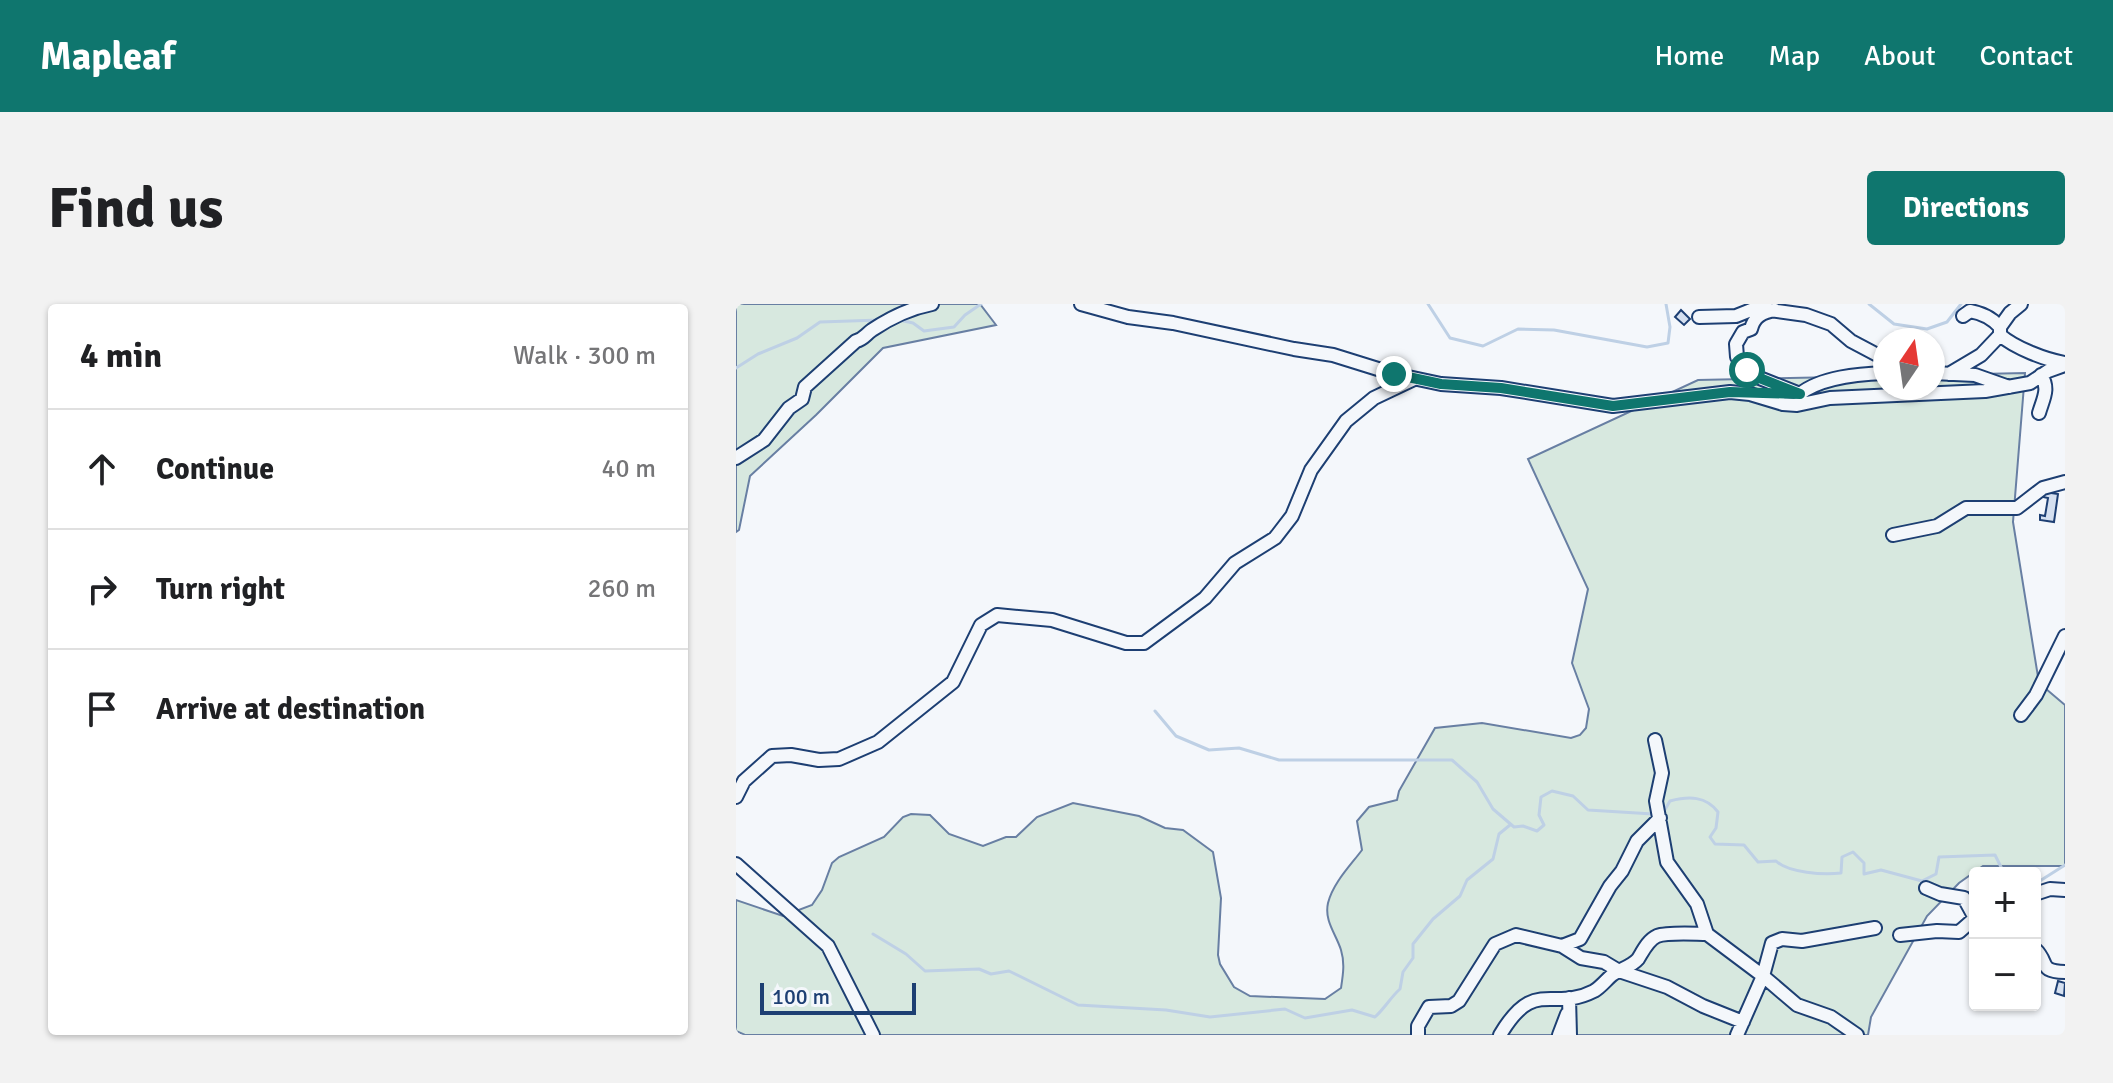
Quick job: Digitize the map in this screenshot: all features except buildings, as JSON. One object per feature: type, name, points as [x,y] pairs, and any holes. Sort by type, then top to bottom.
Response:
[{"type":"street","points":[[736,458],[764,440],[789,408],[802,399],[805,387],[856,341],[907,309],[932,304]]},
{"type":"street","points":[[1081,304],[1128,317],[1333,355],[1414,379],[1455,386],[1501,388],[1613,406],[1730,392],[1830,398],[1985,391],[2030,383],[2065,364]]},
{"type":"street","points":[[1949,374],[1981,355],[2010,313],[2021,304]]},
{"type":"street","points":[[1699,317],[1736,316],[1756,308],[1806,315],[1831,324],[1851,341],[1873,353]]},
{"type":"street","points":[[1775,310],[1764,311],[1753,322],[1751,329],[1743,332],[1736,344],[1737,357],[1757,377],[1800,394]]},
{"type":"street","points":[[1963,316],[1970,311],[1979,313],[2012,344],[2049,361],[2065,364]]},
{"type":"street","points":[[1800,394],[1820,383],[1873,373]]},
{"type":"street","points":[[1945,374],[1975,375],[2009,387]]},
{"type":"street","points":[[2039,413],[2047,390],[2041,375]]},
{"type":"street","points":[[736,797],[744,781],[772,756],[839,759],[878,742],[953,682],[981,625],[997,615],[1052,620],[1126,643],[1144,643],[1205,598],[1235,563],[1275,538],[1292,516],[1311,470],[1346,421],[1374,398],[1414,379]]},
{"type":"street","points":[[1750,394],[1783,404],[1807,404],[1830,398]]},
{"type":"street","points":[[1893,535],[1937,526],[1966,508],[2017,508],[2043,488],[2065,482]]},
{"type":"street","points":[[2021,715],[2036,695],[2065,636]]},
{"type":"street","points":[[1655,740],[1662,773],[1656,801],[1667,862],[1697,904],[1707,934],[1797,1005],[1831,1017],[1857,1035]]},
{"type":"street","points":[[1562,946],[1580,939],[1637,841],[1660,818]]},
{"type":"street","points":[[736,864],[828,946],[873,1035]]},
{"type":"street","points":[[1900,935],[1959,932],[1975,918],[1964,898],[1926,888]]},
{"type":"street","points":[[2041,892],[2065,890]]},
{"type":"street","points":[[1737,1035],[1763,976],[1772,943],[1782,939],[1802,941],[1875,928]]},
{"type":"street","points":[[1500,1035],[1511,1018],[1535,998],[1569,1003],[1595,990],[1639,958],[1641,950],[1658,936],[1707,934]]},
{"type":"street","points":[[1418,1035],[1418,1026],[1429,1007],[1451,1006],[1459,1001],[1495,944],[1516,935],[1562,946],[1581,958],[1604,962],[1743,1022]]},
{"type":"street","points":[[2041,956],[2047,970],[2065,972]]},
{"type":"street","points":[[1559,1035],[1569,1003]]},
{"type":"street","points":[[1569,1003],[1570,1035]]},
{"type":"shaded area","points":[[736,304],[980,304],[996,325],[883,348],[750,476],[739,530],[736,532]]},
{"type":"shaded area","points":[[2025,373],[2013,522],[2039,683],[2065,705],[2065,866],[1969,867],[1969,876],[1927,916],[1871,1017],[1868,1035],[745,1035],[736,1031],[736,900],[783,916],[812,905],[822,890],[832,863],[884,837],[903,817],[911,814],[930,815],[949,834],[983,846],[1006,837],[1016,837],[1037,817],[1073,803],[1139,816],[1165,828],[1183,830],[1213,852],[1221,898],[1218,955],[1234,987],[1250,996],[1325,999],[1341,988],[1343,969],[1341,950],[1328,916],[1328,903],[1338,882],[1362,850],[1357,821],[1369,807],[1397,800],[1399,791],[1435,728],[1482,723],[1571,738],[1580,735],[1586,728],[1589,709],[1572,663],[1588,589],[1528,459],[1698,380],[1873,376],[1873,400],[1945,400],[1945,375]]},
{"type":"waterway","points":[[899,320],[913,323],[924,331],[954,327],[981,304]]},
{"type":"waterway","points":[[1428,304],[1450,338],[1483,346],[1518,329],[1554,330],[1647,347],[1668,343],[1670,327],[1666,304]]},
{"type":"waterway","points":[[1869,304],[1894,324],[1927,329],[1947,322],[1961,304]]},
{"type":"waterway","points":[[736,368],[758,354],[797,338],[820,322],[880,320]]},
{"type":"waterway","points":[[1155,711],[1176,736],[1209,750],[1239,748],[1279,760],[1452,760],[1477,782],[1493,809],[1514,827],[1523,826],[1537,831],[1544,825],[1539,815],[1541,797],[1552,791],[1573,796],[1588,810],[1653,814]]},
{"type":"waterway","points":[[1663,813],[1670,801],[1684,798],[1703,800],[1718,812],[1716,828],[1710,837],[1715,844],[1744,845],[1758,862],[1776,861],[1807,872],[1841,873],[1842,857],[1853,852],[1864,863],[1864,874],[1881,870],[1922,881],[1936,874],[1939,857],[1995,855],[2001,867]]},
{"type":"waterway","points":[[873,934],[906,954],[925,971],[979,969],[991,974],[1009,971],[1078,1005],[1166,1010],[1210,1017],[1285,1009],[1305,1018],[1352,1010],[1375,1017],[1400,989],[1403,972],[1413,958],[1413,944],[1433,919],[1460,896],[1467,880],[1493,859],[1499,834],[1510,825]]},
{"type":"waterway","points":[[2041,880],[2065,865]]},
{"type":"route","points":[[1394,374],[1441,384],[1526,391],[1613,406],[1730,392],[1800,394],[1747,370]]}]
